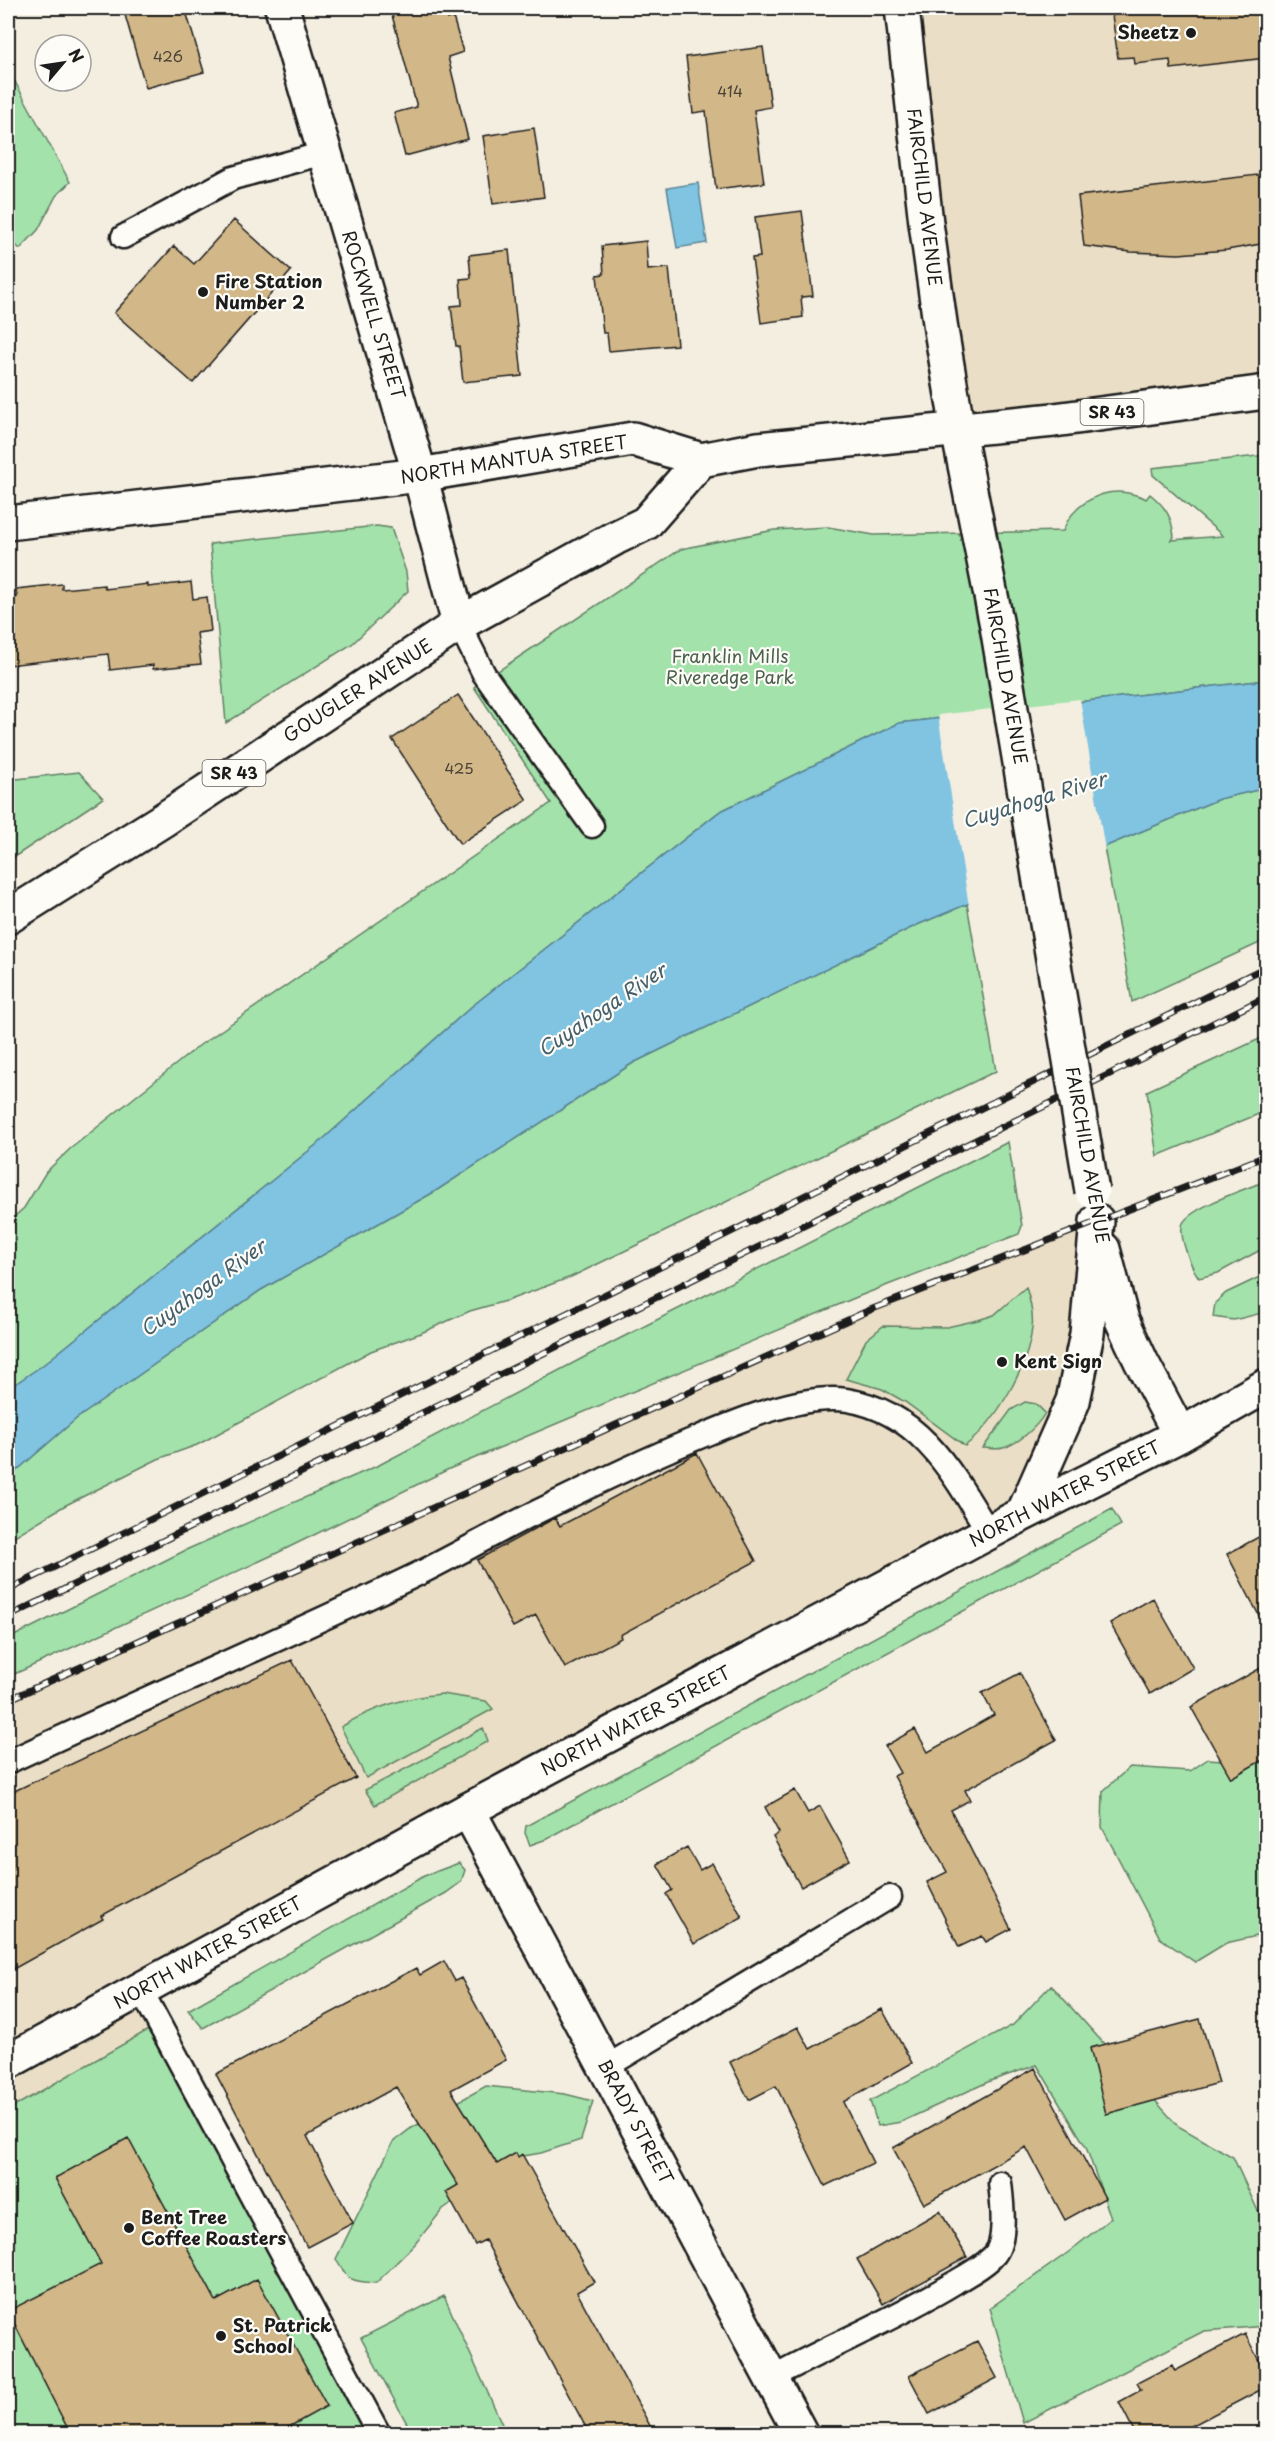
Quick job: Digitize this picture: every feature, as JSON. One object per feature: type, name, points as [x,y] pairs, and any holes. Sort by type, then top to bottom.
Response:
[{"type":"main road","name":"ROCKWELL STREET","points":[[282,8],[420,475],[459,624]]},
{"type":"main road","name":"FAIRCHILD AVENUE","points":[[902,8],[926,223],[958,430],[997,626],[1095,1206],[1122,1320],[1140,1361],[1180,1435]]},
{"type":"main road","name":"NORTH MANTUA STREET","points":[[8,523],[420,475],[633,439],[701,460],[758,448],[1054,420],[1266,392]]},
{"type":"main road","name":"GOUGLER AVENUE","points":[[8,917],[163,820],[459,624],[646,523],[701,460]]},
{"type":"main road","points":[[1023,1514],[1073,1401],[1087,1334],[1095,1206]]},
{"type":"main road","name":"NORTH WATER STREET","points":[[8,2062],[468,1810],[1023,1514],[1180,1435],[1266,1386]]},
{"type":"main road","name":"BRADY STREET","points":[[468,1810],[801,2433]]},
{"type":"lane","points":[[123,237],[234,178],[324,153]]},
{"type":"lane","points":[[459,624],[484,674],[592,826]]},
{"type":"lane","points":[[8,1762],[422,1571],[546,1507],[668,1450],[723,1426],[770,1410],[814,1401],[842,1399],[871,1405],[902,1421],[925,1440],[948,1466],[989,1533]]},
{"type":"lane","points":[[606,2067],[890,1897]]},
{"type":"lane","points":[[141,1990],[379,2433]]},
{"type":"lane","points":[[771,2378],[923,2302],[972,2272],[996,2253],[1004,2222],[1000,2183]]},
{"type":"shaded area","points":[[902,8],[1266,8],[1266,392],[958,430]]},
{"type":"shaded area","points":[[1097,1221],[1087,1334],[1023,1514],[141,1990],[175,2053],[8,2408],[8,1700],[870,1310]]},
{"type":"green space","points":[[8,69],[70,182],[56,196],[38,230],[20,249],[8,238]]},
{"type":"green space","name":"Franklin Mills Riveredge Park","points":[[1266,455],[1266,680],[899,723],[719,812],[471,1007],[321,1141],[43,1365],[8,1389],[8,1222],[24,1208],[46,1172],[70,1149],[200,1045],[551,803],[474,687],[681,549],[774,530],[828,527],[874,535],[1063,531],[1073,513],[1080,506],[1098,496],[1118,492],[1138,495],[1146,499],[1150,494],[1156,499],[1170,518],[1174,537],[1171,540],[1223,536],[1153,475],[1152,468]]},
{"type":"green space","points":[[377,526],[391,528],[406,572],[408,591],[352,644],[226,723],[210,544]]},
{"type":"green space","points":[[79,772],[103,798],[8,861],[8,780]]},
{"type":"green space","points":[[1266,788],[1266,940],[1132,1002],[1104,847],[1219,799]]},
{"type":"green space","points":[[967,904],[996,1071],[571,1277],[509,1300],[470,1311],[421,1333],[371,1351],[197,1445],[158,1459],[64,1506],[8,1540],[8,1478],[76,1419],[261,1290],[434,1192],[633,1063],[917,925]]},
{"type":"green space","points":[[1266,1036],[1266,1111],[1157,1156],[1147,1091]]},
{"type":"green space","points":[[1008,1142],[1022,1226],[1019,1234],[857,1297],[449,1469],[275,1554],[8,1677],[8,1639],[188,1549],[379,1465],[617,1340]]},
{"type":"green space","points":[[1266,1181],[1266,1247],[1218,1273],[1199,1278],[1184,1246],[1182,1226],[1186,1219],[1233,1193]]},
{"type":"green space","points":[[1266,1274],[1266,1312],[1234,1320],[1213,1317],[1215,1303],[1226,1293]]},
{"type":"green space","points":[[1026,1287],[1032,1323],[1024,1360],[999,1409],[977,1436],[965,1446],[905,1402],[882,1389],[846,1379],[866,1340],[883,1326],[947,1327],[978,1320],[994,1315]]},
{"type":"green space","points":[[1025,1402],[1036,1404],[1045,1413],[1037,1424],[1021,1439],[1009,1446],[998,1449],[983,1448],[1011,1410]]},
{"type":"green space","points":[[1112,1509],[1121,1525],[544,1840],[530,1845],[525,1833],[526,1826]]},
{"type":"green space","points":[[442,1694],[486,1701],[493,1709],[366,1778],[341,1727],[389,1704]]},
{"type":"green space","points":[[483,1728],[488,1741],[375,1805],[365,1790]]},
{"type":"green space","points":[[1208,1759],[1266,1763],[1266,1934],[1226,1943],[1195,1962],[1160,1938],[1102,1827],[1103,1791],[1130,1767],[1190,1771]]},
{"type":"green space","points":[[459,1863],[465,1870],[461,1882],[446,1893],[203,2028],[188,2010],[424,1876]]},
{"type":"green space","points":[[1051,1985],[1178,2126],[1233,2157],[1258,2211],[1266,2211],[1266,2326],[1204,2331],[1023,2423],[990,2308],[1070,2251],[1111,2218],[1086,2147],[1037,2065],[990,2081],[901,2122],[878,2126],[870,2101],[1013,2025]]},
{"type":"green space","points":[[148,2030],[211,2136],[368,2433],[8,2433],[8,2110]]},
{"type":"green space","points":[[486,2086],[565,2094],[593,2101],[581,2140],[541,2153],[518,2157],[443,2209],[415,2244],[376,2283],[351,2279],[336,2259],[393,2142],[410,2129]]},
{"type":"green space","points":[[444,2296],[506,2433],[412,2433],[361,2338]]},
{"type":"water","points":[[698,183],[707,243],[677,248],[667,188]]},
{"type":"water","name":"Cuyahoga River","points":[[1266,680],[1266,788],[1219,799],[917,925],[633,1063],[434,1192],[261,1290],[76,1419],[8,1478],[8,1389],[43,1365],[321,1141],[471,1007],[719,812],[899,723]]},
{"type":"pier","points":[[1080,699],[1105,850],[969,906],[938,715]]},
{"type":"building","points":[[123,8],[185,8],[204,72],[146,88]]},
{"type":"building","points":[[390,8],[445,8],[448,19],[453,17],[463,52],[448,57],[468,139],[405,156],[394,113],[417,107]]},
{"type":"building","name":"Sheetz","points":[[1124,8],[1266,8],[1266,58],[1171,69],[1170,60],[1135,64],[1134,57],[1118,58],[1112,15],[1125,13]]},
{"type":"building","points":[[763,47],[771,107],[754,110],[764,183],[716,189],[706,111],[693,113],[686,57]]},
{"type":"building","points":[[534,128],[544,197],[493,204],[483,136]]},
{"type":"building","points":[[1266,174],[1266,243],[1227,250],[1179,254],[1131,252],[1084,246],[1078,196]]},
{"type":"building","points":[[802,211],[813,296],[801,297],[803,317],[761,323],[752,258],[760,257],[755,217]]},
{"type":"building","name":"Fire Station Number 2","points":[[234,220],[291,271],[193,383],[114,313],[174,246],[194,264]]},
{"type":"building","points":[[646,241],[648,270],[669,268],[677,345],[609,351],[607,333],[603,333],[597,275],[604,274],[602,246]]},
{"type":"building","points":[[509,250],[522,376],[463,382],[451,306],[462,305],[460,279],[471,278],[469,255]]},
{"type":"building","points":[[191,582],[193,599],[207,597],[211,631],[197,633],[201,664],[153,669],[153,665],[110,670],[108,654],[8,665],[8,598],[17,597],[16,589],[62,584],[62,589],[104,585],[105,589]]},
{"type":"building","points":[[458,695],[527,800],[460,844],[392,739]]},
{"type":"building","points":[[697,1453],[756,1561],[620,1635],[621,1638],[565,1668],[536,1615],[513,1627],[477,1560],[555,1518],[560,1526]]},
{"type":"building","points":[[1266,1533],[1266,1629],[1227,1554]]},
{"type":"building","points":[[1153,1598],[1193,1668],[1150,1694],[1110,1623]]},
{"type":"building","points":[[292,1660],[356,1778],[101,1916],[103,1919],[8,1972],[8,1794]]},
{"type":"building","points":[[1266,1665],[1266,1758],[1231,1778],[1191,1707]]},
{"type":"building","points":[[1020,1673],[1056,1740],[965,1790],[970,1800],[951,1810],[1011,1929],[986,1942],[982,1936],[959,1947],[927,1882],[947,1872],[894,1776],[900,1773],[885,1746],[915,1729],[928,1752],[994,1715],[982,1693]]},
{"type":"building","points":[[795,1790],[808,1813],[820,1806],[850,1860],[801,1887],[773,1837],[779,1833],[765,1807]]},
{"type":"building","points":[[687,1847],[700,1870],[712,1863],[742,1917],[694,1944],[666,1894],[672,1890],[657,1864]]},
{"type":"building","points":[[444,1961],[455,1981],[461,1978],[506,2060],[451,2090],[497,2164],[516,2153],[518,2157],[522,2154],[594,2282],[577,2292],[654,2433],[589,2433],[485,2240],[475,2245],[446,2192],[458,2185],[396,2087],[307,2136],[353,2223],[307,2247],[216,2074],[416,1968],[420,1975]]},
{"type":"building","points":[[882,2009],[912,2063],[843,2102],[873,2163],[825,2186],[776,2086],[749,2100],[730,2062],[798,2027],[810,2049]]},
{"type":"building","points":[[1200,2019],[1219,2083],[1106,2114],[1090,2048]]},
{"type":"building","points":[[1035,2068],[1105,2198],[1065,2220],[1026,2147],[924,2204],[893,2148]]},
{"type":"building","points":[[128,2138],[216,2301],[257,2279],[327,2406],[278,2433],[70,2433],[8,2311],[101,2264],[55,2178]]},
{"type":"building","points":[[940,2211],[967,2257],[883,2304],[857,2259]]},
{"type":"building","points":[[1245,2334],[1266,2374],[1266,2387],[1178,2433],[1135,2433],[1119,2402],[1141,2390],[1137,2383],[1172,2365],[1175,2371]]},
{"type":"building","points":[[977,2341],[997,2378],[929,2414],[909,2376]]},
{"type":"railway","points":[[8,1590],[1266,967]]},
{"type":"railway","points":[[8,1617],[1266,997]]},
{"type":"railway","points":[[8,1700],[870,1310],[1266,1156]]},
{"type":"place","name":"Sheetz","points":[[1191,33]]},
{"type":"place","name":"Fire Station Number 2","points":[[203,292]]},
{"type":"place","name":"Kent Sign","points":[[1002,1362]]},
{"type":"place","name":"Bent Tree Coffee Roasters","points":[[129,2228]]},
{"type":"place","name":"St. Patrick School","points":[[221,2336]]}]
